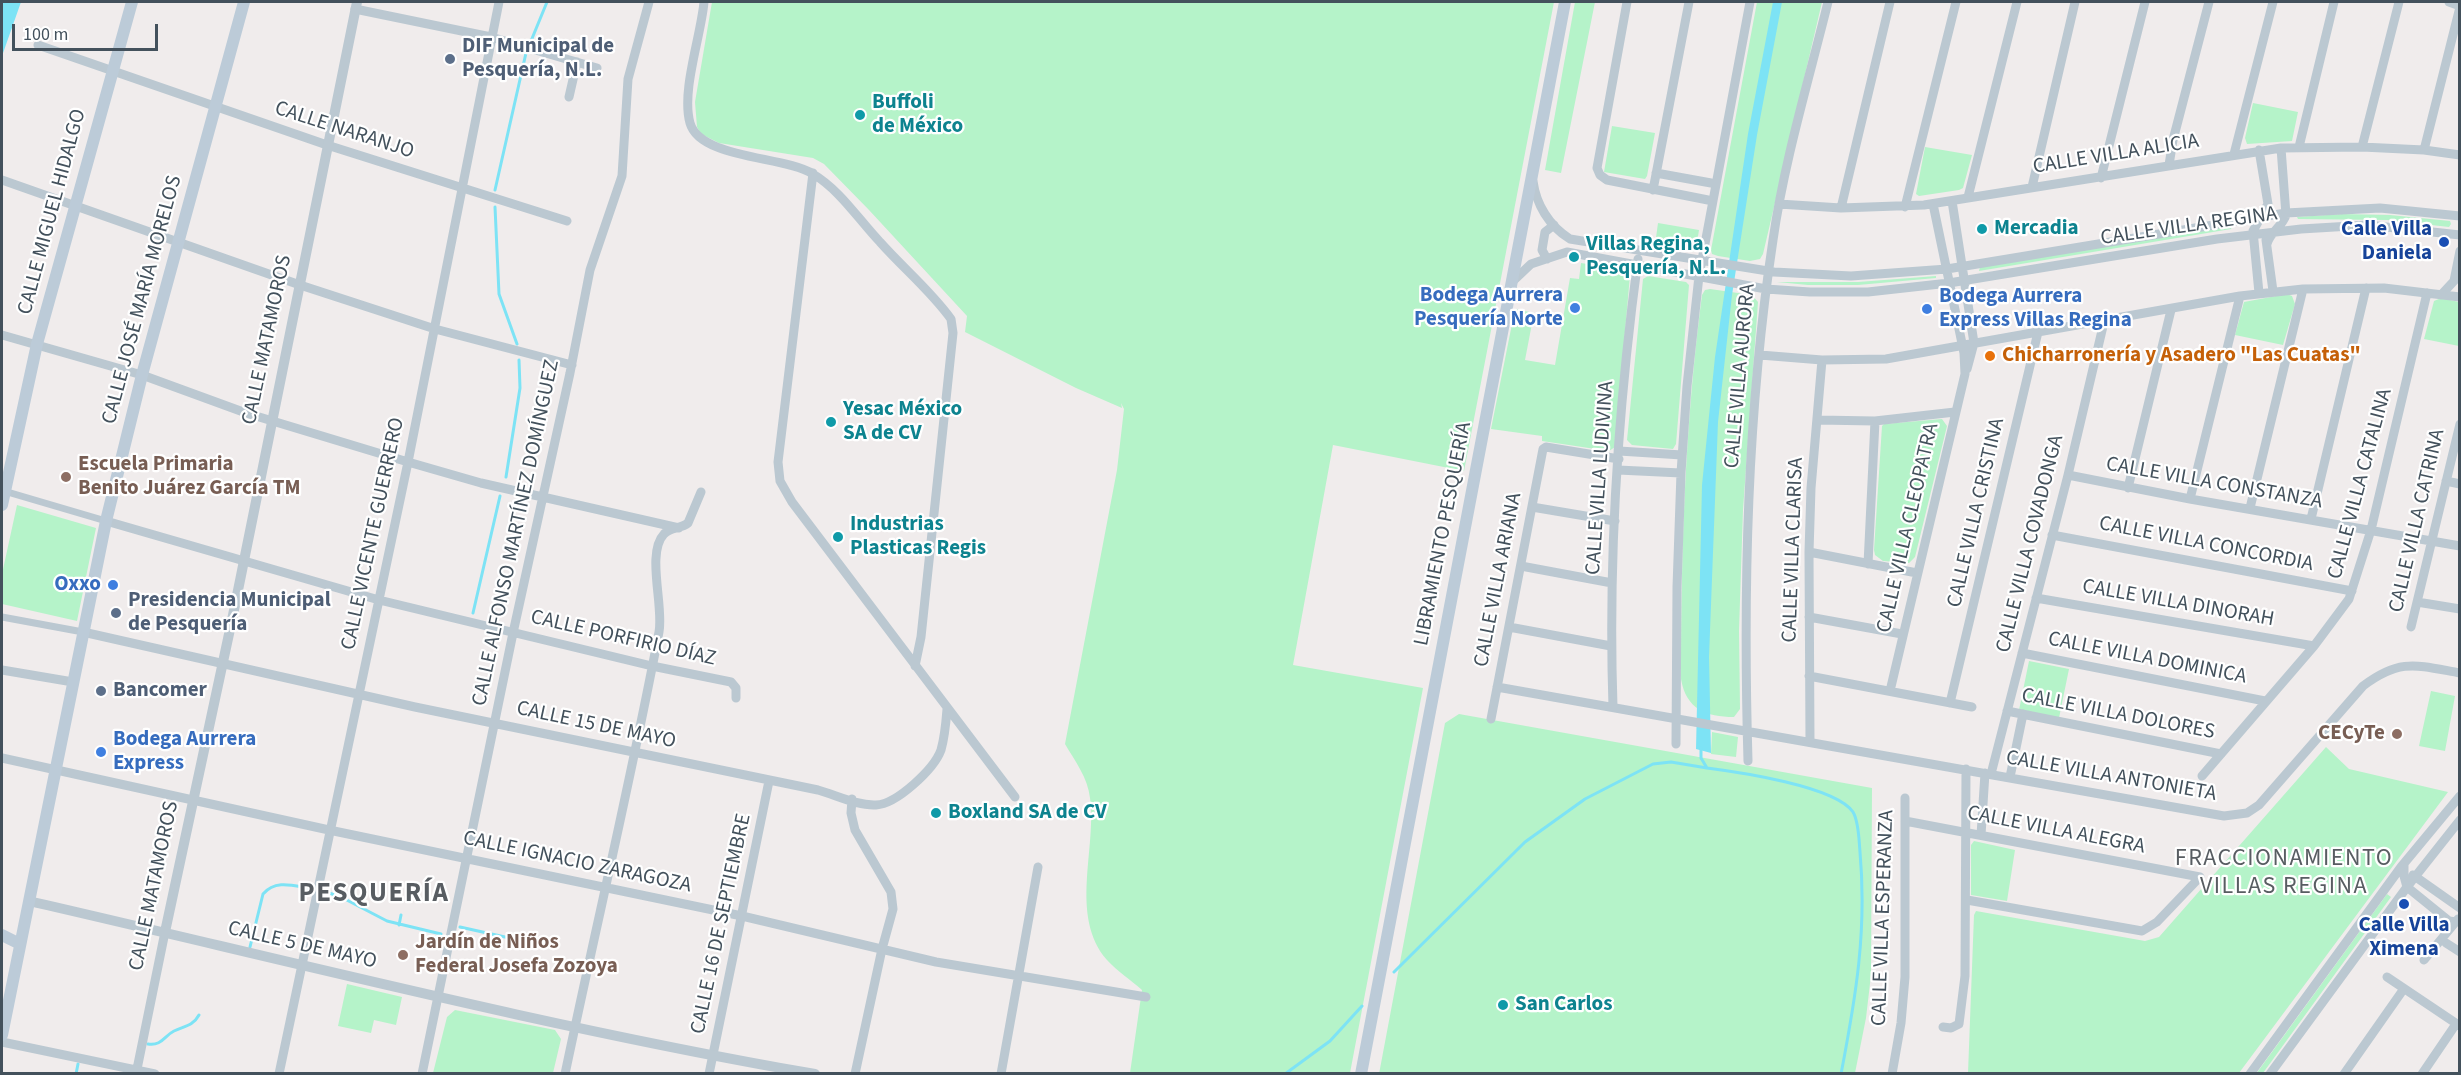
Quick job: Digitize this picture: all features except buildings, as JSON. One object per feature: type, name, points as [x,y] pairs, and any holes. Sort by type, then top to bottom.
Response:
[{"type":"main road","name":"CALLE MIGUEL HIDALGO","points":[[2,505],[3,491],[37,344],[132,2]]},
{"type":"main road","name":"CALLE JOSÉ MARÍA MORELOS","points":[[2,1035],[106,521],[142,375],[244,2]]},
{"type":"main road","name":"LIBRAMIENTO PESQUERÍA","points":[[1361,1074],[1565,2]]},
{"type":"main road","points":[[2,935],[20,944]]},
{"type":"street","name":"CALLE VICENTE GUERRERO","points":[[279,1074],[408,462],[499,2]]},
{"type":"street","name":"CALLE ALFONSO MARTÍNEZ DOMÍNGUEZ","points":[[422,1074],[513,633],[572,365],[590,270],[622,176],[628,79],[649,2]]},
{"type":"street","points":[[704,2],[690,86],[690,125],[703,139],[719,149],[813,173],[844,202],[946,312],[953,326],[922,625],[915,666]]},
{"type":"street","points":[[1627,2],[1596,163],[1599,172],[1607,180],[1653,189],[1713,192]]},
{"type":"street","points":[[1653,189],[1689,2]]},
{"type":"street","points":[[1676,744],[1680,473],[1687,386],[1700,269],[1750,2]]},
{"type":"street","name":"CALLE VILLA AURORA","points":[[1748,761],[1745,730],[1745,594],[1751,452],[1767,280],[1779,204],[1828,2]]},
{"type":"street","points":[[1841,208],[1890,2]]},
{"type":"street","points":[[1905,207],[1956,2]]},
{"type":"street","points":[[1968,198],[2017,2]]},
{"type":"street","points":[[2032,187],[2075,2]]},
{"type":"street","points":[[2102,178],[2145,2]]},
{"type":"street","points":[[2169,165],[2173,140],[2209,2]]},
{"type":"street","points":[[2234,154],[2273,2]]},
{"type":"street","points":[[2299,147],[2334,2]]},
{"type":"street","points":[[2362,147],[2398,2]]},
{"type":"street","points":[[2424,150],[2460,7],[2449,2]]},
{"type":"street","points":[[356,5],[491,37],[597,68]]},
{"type":"street","name":"CALLE MATAMOROS","points":[[137,1072],[356,5]]},
{"type":"street","name":"CALLE NARANJO","points":[[38,45],[327,145],[567,220]]},
{"type":"street","points":[[569,97],[577,62]]},
{"type":"street","name":"CALLE VILLA ALICIA","points":[[1779,204],[1841,208],[1933,204],[2281,148],[2362,147],[2424,150],[2460,155]]},
{"type":"street","points":[[2273,291],[2267,244],[2272,231],[2284,219],[2281,148]]},
{"type":"street","points":[[2259,150],[2268,201],[2267,215],[2272,231]]},
{"type":"street","points":[[1532,172],[1536,194],[1543,212],[1566,243],[1563,251],[1551,257]]},
{"type":"street","points":[[813,173],[778,462],[780,481],[792,502],[1015,797]]},
{"type":"street","points":[[1656,173],[1713,192]]},
{"type":"street","points":[[2,180],[300,285],[435,329],[572,365]]},
{"type":"street","name":"CALLE VILLA CLEOPATRA","points":[[1890,691],[1902,634],[1935,506],[1955,412],[1974,343],[1952,201]]},
{"type":"street","points":[[2268,201],[2277,205],[2285,204]]},
{"type":"street","name":"CALLE VILLA CLEOPATRA","points":[[1933,204],[1962,345],[1965,374]]},
{"type":"street","name":"CALLE VILLA REGINA","points":[[1700,269],[1718,279],[1746,284],[1767,280],[1947,269],[2267,215],[2285,204],[2298,212],[2380,208],[2460,216]]},
{"type":"street","points":[[1522,223],[1534,210],[1543,212]]},
{"type":"street","points":[[2298,212],[2293,221],[2301,229]]},
{"type":"street","points":[[2259,293],[2254,237],[2267,215]]},
{"type":"street","points":[[2233,221],[2267,244]]},
{"type":"street","points":[[2233,221],[2236,237]]},
{"type":"street","name":"CALLE VILLA REGINA","points":[[1700,269],[1721,263],[1749,268],[1767,280],[1860,292],[1965,281],[2236,237],[2254,237],[2272,231],[2368,225],[2455,234]]},
{"type":"street","points":[[1557,229],[1570,239],[1640,251],[1700,269]]},
{"type":"street","points":[[1551,257],[1542,253],[1545,232],[1557,229]]},
{"type":"street","points":[[2455,234],[2460,240]]},
{"type":"street","points":[[1518,245],[1521,262],[1531,264]]},
{"type":"street","name":"CALLE VILLA LUDIVINA","points":[[1613,707],[1612,583],[1618,470],[1640,251]]},
{"type":"street","points":[[1760,355],[1822,360],[1886,358],[2273,291],[2366,288],[2458,297],[2454,281],[2460,251]]},
{"type":"street","points":[[1510,284],[1522,270],[1531,264],[1567,252],[1638,265],[1700,269]]},
{"type":"street","points":[[2258,282],[2265,288],[2272,280]]},
{"type":"street","points":[[2441,295],[2454,281]]},
{"type":"street","points":[[2311,519],[2366,288]]},
{"type":"street","points":[[2250,508],[2303,289]]},
{"type":"street","name":"CALLE VILLA CATALINA","points":[[2202,776],[2344,608],[2352,591],[2371,530],[2427,293]]},
{"type":"street","points":[[2190,499],[2240,296]]},
{"type":"street","points":[[2128,488],[2171,310]]},
{"type":"street","name":"CALLE VILLA COVADONGA","points":[[1981,835],[1988,774],[2007,711],[2068,475],[2104,322]]},
{"type":"street","name":"CALLE VILLA CRISTINA","points":[[1950,703],[2038,332]]},
{"type":"street","points":[[2,334],[142,375],[201,398],[481,483],[679,528]]},
{"type":"street","name":"CALLE VILLA CLARISA","points":[[1810,742],[1811,488],[1822,360]]},
{"type":"street","points":[[1818,420],[1875,421],[1955,412]]},
{"type":"street","points":[[1868,564],[1875,421]]},
{"type":"street","name":"CALLE VILLA CATRINA","points":[[2411,627],[2460,424]]},
{"type":"street","name":"CALLE VILLA ARIANA","points":[[1491,719],[1543,448],[1619,455]]},
{"type":"street","points":[[1619,455],[1682,455]]},
{"type":"street","points":[[1618,470],[1680,473]]},
{"type":"street","name":"CALLE VILLA CONSTANZA","points":[[2068,475],[2128,488],[2460,546]]},
{"type":"street","points":[[2446,481],[2460,484]]},
{"type":"street","name":"CALLE PORFIRIO DÍAZ","points":[[3,491],[47,501],[243,562],[379,600],[652,666],[732,682],[736,688],[736,698]]},
{"type":"street","points":[[565,1074],[607,889],[661,621],[656,562],[662,535],[688,523],[701,492]]},
{"type":"street","points":[[1532,507],[1615,521]]},
{"type":"street","name":"CALLE VILLA CONCORDIA","points":[[2052,535],[2352,591]]},
{"type":"street","points":[[1809,552],[1917,573]]},
{"type":"street","points":[[1521,566],[1612,583]]},
{"type":"street","name":"CALLE VILLA DINORAH","points":[[2036,598],[2313,646]]},
{"type":"street","points":[[2417,602],[2460,609]]},
{"type":"street","name":"CALLE 15 DE MAYO","points":[[2,617],[83,632],[359,694],[818,790],[874,805],[891,801],[900,795],[933,764],[940,752],[947,709]]},
{"type":"street","points":[[1809,617],[1902,634]]},
{"type":"street","points":[[1509,627],[1611,646]]},
{"type":"street","name":"CALLE VILLA DOMINICA","points":[[2022,653],[2265,701]]},
{"type":"street","name":"CALLE VILLA ANTONIETA","points":[[1677,718],[2216,815],[2241,814],[2254,809],[2264,800],[2363,686],[2377,676],[2389,669],[2418,665],[2460,673]]},
{"type":"street","points":[[2,670],[73,682]]},
{"type":"street","points":[[1809,676],[1972,707]]},
{"type":"street","points":[[1497,687],[1677,718]]},
{"type":"street","name":"CALLE VILLA DOLORES","points":[[2007,711],[2221,754]]},
{"type":"street","points":[[2010,777],[2024,714]]},
{"type":"street","name":"CALLE IGNACIO ZARAGOZA","points":[[2,758],[56,768],[329,830],[742,916],[936,962],[1146,997]]},
{"type":"street","points":[[1943,1027],[1955,1027],[1961,1022],[1965,976],[1966,770]]},
{"type":"street","name":"CALLE 16 DE SEPTIEMBRE","points":[[709,1074],[769,781]]},
{"type":"street","points":[[2250,1074],[2391,881],[2460,796]]},
{"type":"street","name":"CALLE VILLA ESPERANZA","points":[[1892,1074],[1901,1023],[1905,977],[1905,798]]},
{"type":"street","points":[[852,799],[851,813],[855,830],[891,892],[893,913],[882,949],[855,1074]]},
{"type":"street","points":[[2270,1074],[2416,886],[2460,820]]},
{"type":"street","name":"CALLE VILLA ALEGRA","points":[[1905,821],[2195,878],[2157,922],[2146,929],[2137,931],[1966,900]]},
{"type":"street","points":[[2406,862],[2404,876],[2410,892],[2448,928],[2460,952]]},
{"type":"street","points":[[1001,1074],[1038,867]]},
{"type":"street","points":[[2391,881],[2404,876],[2421,877],[2456,906],[2448,928],[2424,960]]},
{"type":"street","name":"CALLE 5 DE MAYO","points":[[29,901],[439,997],[781,1071],[815,1074]]},
{"type":"street","points":[[2387,978],[2458,1025],[2422,1074]]},
{"type":"street","points":[[2344,1074],[2403,990]]},
{"type":"street","points":[[2,1042],[155,1074]]},
{"type":"green space","points":[[712,2],[1554,2],[1464,471],[1333,445],[1293,665],[1423,688],[1350,1073],[1130,1073],[1142,990],[1107,960],[1096,942],[1089,923],[1087,882],[1090,798],[1084,777],[1065,744],[1117,470],[1124,409],[1121,403],[1122,408],[1076,388],[965,332],[967,316],[824,164],[813,158],[719,143],[701,134],[697,127],[695,102]]},
{"type":"green space","points":[[1575,2],[1595,2],[1561,173],[1545,170]]},
{"type":"green space","points":[[1757,2],[1822,2],[1763,254],[1760,259],[1750,261],[1718,256],[1712,254],[1711,250]]},
{"type":"green space","points":[[2253,103],[2298,112],[2292,141],[2247,144],[2245,138]]},
{"type":"green space","points":[[1612,126],[1655,133],[1645,179],[1604,172]]},
{"type":"green space","points":[[1925,147],[1972,155],[1963,188],[1919,196],[1916,194]]},
{"type":"green space","points":[[2342,214],[2390,215],[2450,221],[2451,224],[2449,227],[2387,220],[2298,219],[2297,217]]},
{"type":"green space","points":[[1658,223],[1699,230],[1696,249],[1692,252],[1655,245]]},
{"type":"green space","points":[[2232,226],[2231,229],[1979,271],[1980,267]]},
{"type":"green space","points":[[1581,263],[1625,270],[1630,275],[1615,447],[1609,451],[1542,441],[1542,436],[1491,429],[1515,309],[1534,313],[1525,360],[1555,365],[1570,278],[1579,279]]},
{"type":"green space","points":[[1648,276],[1686,282],[1689,285],[1676,444],[1673,449],[1632,445],[1627,440],[1643,279]]},
{"type":"green space","points":[[1936,276],[1936,278],[1858,285],[1808,285],[1777,282],[1858,282]]},
{"type":"green space","points":[[1705,290],[1752,295],[1758,302],[1743,510],[1739,631],[1740,709],[1734,717],[1706,713],[1699,709],[1687,698],[1681,679],[1683,535],[1688,439],[1702,295]]},
{"type":"green space","points":[[2287,294],[2292,296],[2295,304],[2283,345],[2235,335],[2244,302]]},
{"type":"green space","points":[[2441,298],[2459,302],[2459,346],[2424,339],[2434,301]]},
{"type":"green space","points":[[1942,419],[1947,426],[1915,557],[1909,563],[1883,561],[1875,555],[1874,550],[1882,426]]},
{"type":"green space","points":[[17,505],[96,528],[77,621],[2,604],[2,574]]},
{"type":"green space","points":[[2029,661],[2069,669],[2059,718],[2019,710]]},
{"type":"green space","points":[[2431,691],[2455,696],[2445,751],[2419,746]]},
{"type":"green space","points":[[1459,714],[1872,788],[1871,975],[1866,1018],[1855,1073],[1379,1074],[1445,723]]},
{"type":"green space","points":[[1712,732],[1738,737],[1736,757],[1711,754]]},
{"type":"green space","points":[[2326,747],[2349,769],[2448,792],[2239,1073],[1968,1073],[1974,915],[1976,911],[2145,941],[2159,937]]},
{"type":"green space","points":[[1974,841],[2015,850],[2007,901],[1971,895],[1971,845]]},
{"type":"green space","points":[[2387,894],[2391,897],[2263,1073],[2256,1074]]},
{"type":"green space","points":[[347,984],[402,997],[396,1025],[374,1020],[371,1033],[338,1026]]},
{"type":"green space","points":[[455,1010],[555,1030],[561,1039],[553,1073],[433,1073],[447,1017]]},
{"type":"water","points":[[2,2],[21,2],[2,56]]},
{"type":"water","points":[[1773,2],[1782,2],[1757,135],[1732,295],[1718,422],[1709,657],[1711,753],[1696,749],[1702,485],[1715,357],[1748,134]]},
{"type":"waterway","points":[[531,41],[547,2]]},
{"type":"waterway","points":[[495,190],[526,53]]},
{"type":"waterway","points":[[495,207],[499,294],[517,344]]},
{"type":"waterway","points":[[506,477],[520,388],[519,360]]},
{"type":"waterway","points":[[473,613],[500,496]]},
{"type":"waterway","points":[[1701,748],[1701,758],[1707,768],[1762,777],[1807,788],[1843,803],[1855,816],[1862,881],[1861,936],[1859,963],[1841,1074]]},
{"type":"waterway","points":[[1394,972],[1525,842],[1585,799],[1653,764],[1671,762],[1707,768]]},
{"type":"waterway","points":[[250,947],[263,894],[278,885],[308,888]]},
{"type":"waterway","points":[[323,891],[341,897],[387,921],[441,934]]},
{"type":"waterway","points":[[399,925],[401,915]]},
{"type":"waterway","points":[[460,927],[523,941]]},
{"type":"waterway","points":[[1285,1074],[1330,1041],[1362,1006]]},
{"type":"waterway","points":[[148,1044],[160,1042],[174,1031],[191,1024],[199,1015]]},
{"type":"waterway","points":[[76,1074],[78,1064]]},
{"type":"place","name":"DIF Municipal de Pesquería, N.L.","points":[[450,59]]},
{"type":"place","name":"Buffoli de México","points":[[860,115]]},
{"type":"place","name":"Mercadia","points":[[1982,229]]},
{"type":"place","name":"Calle Villa Daniela","points":[[2444,242]]},
{"type":"place","name":"Villas Regina, Pesquería, N.L.","points":[[1574,257]]},
{"type":"place","name":"Bodega Aurrera Pesquería Norte","points":[[1575,308]]},
{"type":"place","name":"Bodega Aurrera Express Villas Regina","points":[[1927,309]]},
{"type":"place","name":"Chicharronería y Asadero \"Las Cuatas\"","points":[[1990,356]]},
{"type":"place","name":"Yesac México SA de CV","points":[[831,422]]},
{"type":"place","name":"Escuela Primaria Benito Juárez García TM","points":[[66,477]]},
{"type":"place","name":"Industrias Plasticas Regis","points":[[838,537]]},
{"type":"place","name":"Oxxo","points":[[113,585]]},
{"type":"place","name":"Presidencia Municipal de Pesquería","points":[[116,613]]},
{"type":"place","name":"Bancomer","points":[[101,691]]},
{"type":"place","name":"CECyTe","points":[[2397,734]]},
{"type":"place","name":"Bodega Aurrera Express","points":[[101,752]]},
{"type":"place","name":"Boxland SA de CV","points":[[936,813]]},
{"type":"place","name":"Calle Villa Ximena","points":[[2404,904]]},
{"type":"place","name":"Jardín de Niños Federal Josefa Zozoya","points":[[403,955]]},
{"type":"place","name":"San Carlos","points":[[1503,1005]]},
{"type":"district","name":"FRACCIONAMIENTO VILLAS REGINA","points":[[2284,874]]},
{"type":"district","name":"PESQUERÍA","points":[[374,895]]}]
